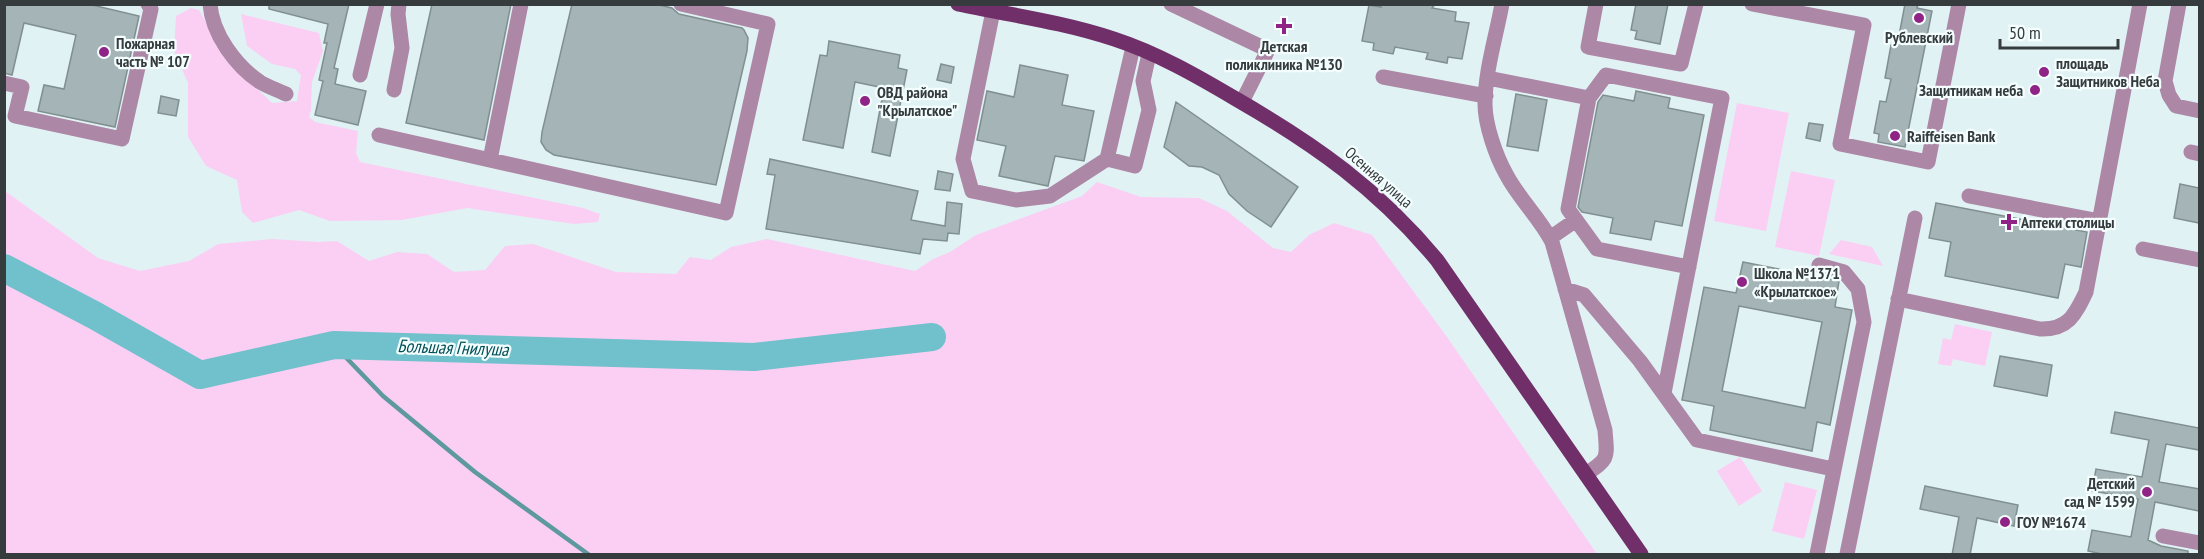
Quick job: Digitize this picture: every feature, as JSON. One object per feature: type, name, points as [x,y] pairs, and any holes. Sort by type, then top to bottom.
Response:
[{"type":"main road","name":"Осенняя улица","points":[[958,4],[995,9],[1086,31],[1133,47],[1193,74],[1242,102],[1332,160],[1402,219],[1437,260],[1641,555]]},
{"type":"lane","points":[[4,83],[22,87],[15,116],[122,139],[150,9],[148,4]]},
{"type":"lane","points":[[210,4],[216,27],[230,53],[247,72],[262,84],[286,94]]},
{"type":"lane","points":[[360,75],[377,4]]},
{"type":"lane","points":[[394,90],[402,48],[399,4]]},
{"type":"lane","points":[[490,160],[521,4]]},
{"type":"lane","points":[[378,135],[726,213],[768,24],[681,4]]},
{"type":"lane","points":[[1171,4],[1268,50],[1242,102]]},
{"type":"lane","points":[[1502,4],[1485,105],[1493,143],[1504,172],[1550,238],[1605,430],[1607,456],[1602,463],[1586,474]]},
{"type":"lane","points":[[1596,4],[1588,47],[1681,63],[1696,4]]},
{"type":"lane","points":[[1752,4],[1864,25],[1840,144],[1928,162],[1959,4]]},
{"type":"lane","points":[[1898,299],[2040,329],[2054,330],[2068,322],[2086,292],[2140,4]]},
{"type":"lane","points":[[2179,4],[2165,81],[2176,106],[2199,111]]},
{"type":"lane","points":[[995,9],[963,159],[972,191],[1016,200],[1050,196],[1107,159],[1133,47]]},
{"type":"lane","points":[[1107,159],[1135,166],[1149,110],[1143,81],[1149,54]]},
{"type":"lane","points":[[1664,393],[1689,267],[1722,98],[1606,75],[1589,98],[1568,209],[1597,249],[1689,267]]},
{"type":"lane","points":[[1383,77],[1486,96]]},
{"type":"lane","points":[[1488,78],[1589,98]]},
{"type":"lane","points":[[1969,196],[2100,221]]},
{"type":"lane","points":[[1847,555],[1915,218]]},
{"type":"lane","points":[[1550,238],[1576,220]]},
{"type":"lane","points":[[2143,249],[2199,260]]},
{"type":"lane","points":[[1817,555],[1864,322],[1858,289],[1844,272],[1820,265]]},
{"type":"lane","points":[[1565,289],[1584,295],[1640,361],[1697,440],[1833,469]]},
{"type":"lane","points":[[2163,536],[2199,543]]},
{"type":"shaded area","points":[[191,8],[199,10],[226,58],[272,103],[297,101],[301,75],[295,69],[272,64],[247,46],[241,14],[319,33],[323,51],[312,82],[309,117],[315,122],[358,131],[356,153],[360,162],[583,208],[600,214],[598,222],[574,224],[467,208],[402,220],[330,221],[299,210],[253,223],[242,212],[237,180],[206,166],[188,137],[188,83],[174,51],[176,16]]},
{"type":"shaded area","points":[[1737,103],[1789,113],[1766,231],[1714,221]]},
{"type":"shaded area","points":[[1791,171],[1835,180],[1819,256],[1775,247]]},
{"type":"shaded area","points":[[1097,182],[1141,197],[1199,198],[1227,211],[1273,248],[1291,252],[1309,235],[1334,223],[1372,235],[1447,337],[1597,554],[5,554],[5,191],[98,258],[140,271],[189,261],[218,244],[272,239],[337,241],[369,261],[397,252],[427,254],[454,272],[485,270],[505,246],[533,244],[616,272],[676,274],[690,257],[711,260],[731,247],[767,239],[915,271],[976,235],[1082,196]]},
{"type":"shaded area","points":[[1841,240],[1872,247],[1883,266],[1829,254]]},
{"type":"shaded area","points":[[1955,324],[1992,332],[1985,366],[1953,359],[1951,366],[1938,364],[1943,338],[1951,340]]},
{"type":"shaded area","points":[[1740,457],[1762,491],[1739,506],[1717,471]]},
{"type":"shaded area","points":[[1785,482],[1817,490],[1804,539],[1772,531]]},
{"type":"building","name":"Пожарная часть № 107","points":[[4,4],[88,4],[139,16],[115,127],[38,111],[44,85],[64,89],[76,35],[24,23],[12,75],[4,73]]},
{"type":"building","points":[[269,4],[349,4],[334,68],[338,69],[335,84],[366,91],[358,125],[315,115],[323,81],[319,80],[327,43],[324,43],[328,24],[269,9]]},
{"type":"building","points":[[432,4],[511,4],[484,140],[406,123]]},
{"type":"building","points":[[572,4],[655,4],[672,8],[679,14],[744,30],[748,38],[747,51],[716,185],[554,155],[546,150],[541,142],[542,132]]},
{"type":"building","points":[[1381,4],[1435,4],[1432,8],[1456,12],[1455,21],[1469,23],[1462,59],[1448,57],[1447,63],[1426,59],[1428,53],[1395,47],[1393,54],[1373,50],[1374,43],[1362,41],[1369,5],[1381,7]]},
{"type":"building","points":[[1636,4],[1668,4],[1660,44],[1635,39],[1637,31],[1631,30]]},
{"type":"building","points":[[1905,4],[1918,4],[1917,8],[1932,11],[1905,147],[1878,142],[1879,134],[1874,133],[1880,101],[1886,102],[1891,79],[1885,78],[1891,45],[1897,46]]},
{"type":"building","points":[[829,41],[900,55],[898,68],[907,70],[890,156],[872,152],[884,88],[855,82],[843,148],[803,140],[820,55],[827,56]]},
{"type":"building","points":[[941,64],[954,67],[951,83],[937,80]]},
{"type":"building","points":[[1020,65],[1068,75],[1062,105],[1094,111],[1084,161],[1055,156],[1048,186],[999,176],[1006,146],[977,140],[987,91],[1014,97]]},
{"type":"building","points":[[1636,91],[1670,98],[1668,108],[1704,115],[1682,226],[1655,221],[1651,240],[1610,233],[1613,218],[1582,212],[1578,207],[1598,102],[1603,95],[1634,101]]},
{"type":"building","points":[[1516,94],[1547,100],[1538,151],[1507,146]]},
{"type":"building","points":[[161,96],[179,100],[176,116],[158,113]]},
{"type":"building","points":[[1176,102],[1298,187],[1271,227],[1247,211],[1229,194],[1219,175],[1202,167],[1189,166],[1164,147]]},
{"type":"building","points":[[1809,123],[1823,125],[1820,141],[1806,138]]},
{"type":"building","points":[[770,159],[918,191],[911,220],[945,226],[947,202],[962,204],[959,234],[948,233],[947,241],[923,239],[920,254],[766,229],[775,175],[767,174]]},
{"type":"building","points":[[938,171],[953,174],[950,191],[935,189]]},
{"type":"building","points":[[2180,184],[2199,188],[2199,223],[2174,218]]},
{"type":"building","points":[[1936,203],[2087,232],[2081,267],[2065,264],[2058,298],[1945,276],[1951,242],[1929,238]]},
{"type":"building","points":[[1743,262],[1839,281],[1835,307],[1852,310],[1830,425],[1817,422],[1812,451],[1710,430],[1714,406],[1682,400],[1704,287],[1736,293]],"holes":[[[1739,306],[1822,322],[1805,408],[1722,391]]]},
{"type":"building","points":[[2000,356],[2052,365],[2047,396],[1994,386]]},
{"type":"building","points":[[2115,412],[2199,428],[2199,450],[2166,444],[2159,482],[2199,489],[2199,511],[2155,502],[2148,540],[2161,546],[2188,551],[2188,555],[2106,555],[2088,551],[2092,530],[2131,537],[2138,499],[2092,491],[2096,469],[2142,477],[2149,440],[2111,433]]},
{"type":"building","name":"ГОУ №1674","points":[[1925,486],[2018,505],[2014,526],[1977,518],[1970,555],[1952,555],[1959,517],[1920,509]]},
{"type":"waterway","name":"Большая Гнилуша","points":[[4,268],[94,315],[200,375],[334,345],[754,357],[932,337]]},
{"type":"waterway","points":[[334,345],[383,396],[475,472],[588,554]]},
{"type":"place","name":"Рублевский","points":[[1919,18]]},
{"type":"place","name":"Детская поликлиника №130","points":[[1284,26]]},
{"type":"place","name":"Пожарная часть № 107","points":[[104,52]]},
{"type":"place","name":"площадь Защитников Неба","points":[[2044,72]]},
{"type":"place","name":"Защитникам неба","points":[[2035,90]]},
{"type":"place","name":"ОВД района \"Крылатское\"","points":[[865,101]]},
{"type":"place","name":"Raiffeisen Bank","points":[[1895,136]]},
{"type":"place","name":"Аптеки столицы","points":[[2009,222]]},
{"type":"place","name":"Школа №1371 «Крылатское»","points":[[1742,282]]},
{"type":"place","name":"Детский сад № 1599","points":[[2147,492]]},
{"type":"place","name":"ГОУ №1674","points":[[2005,522]]}]
